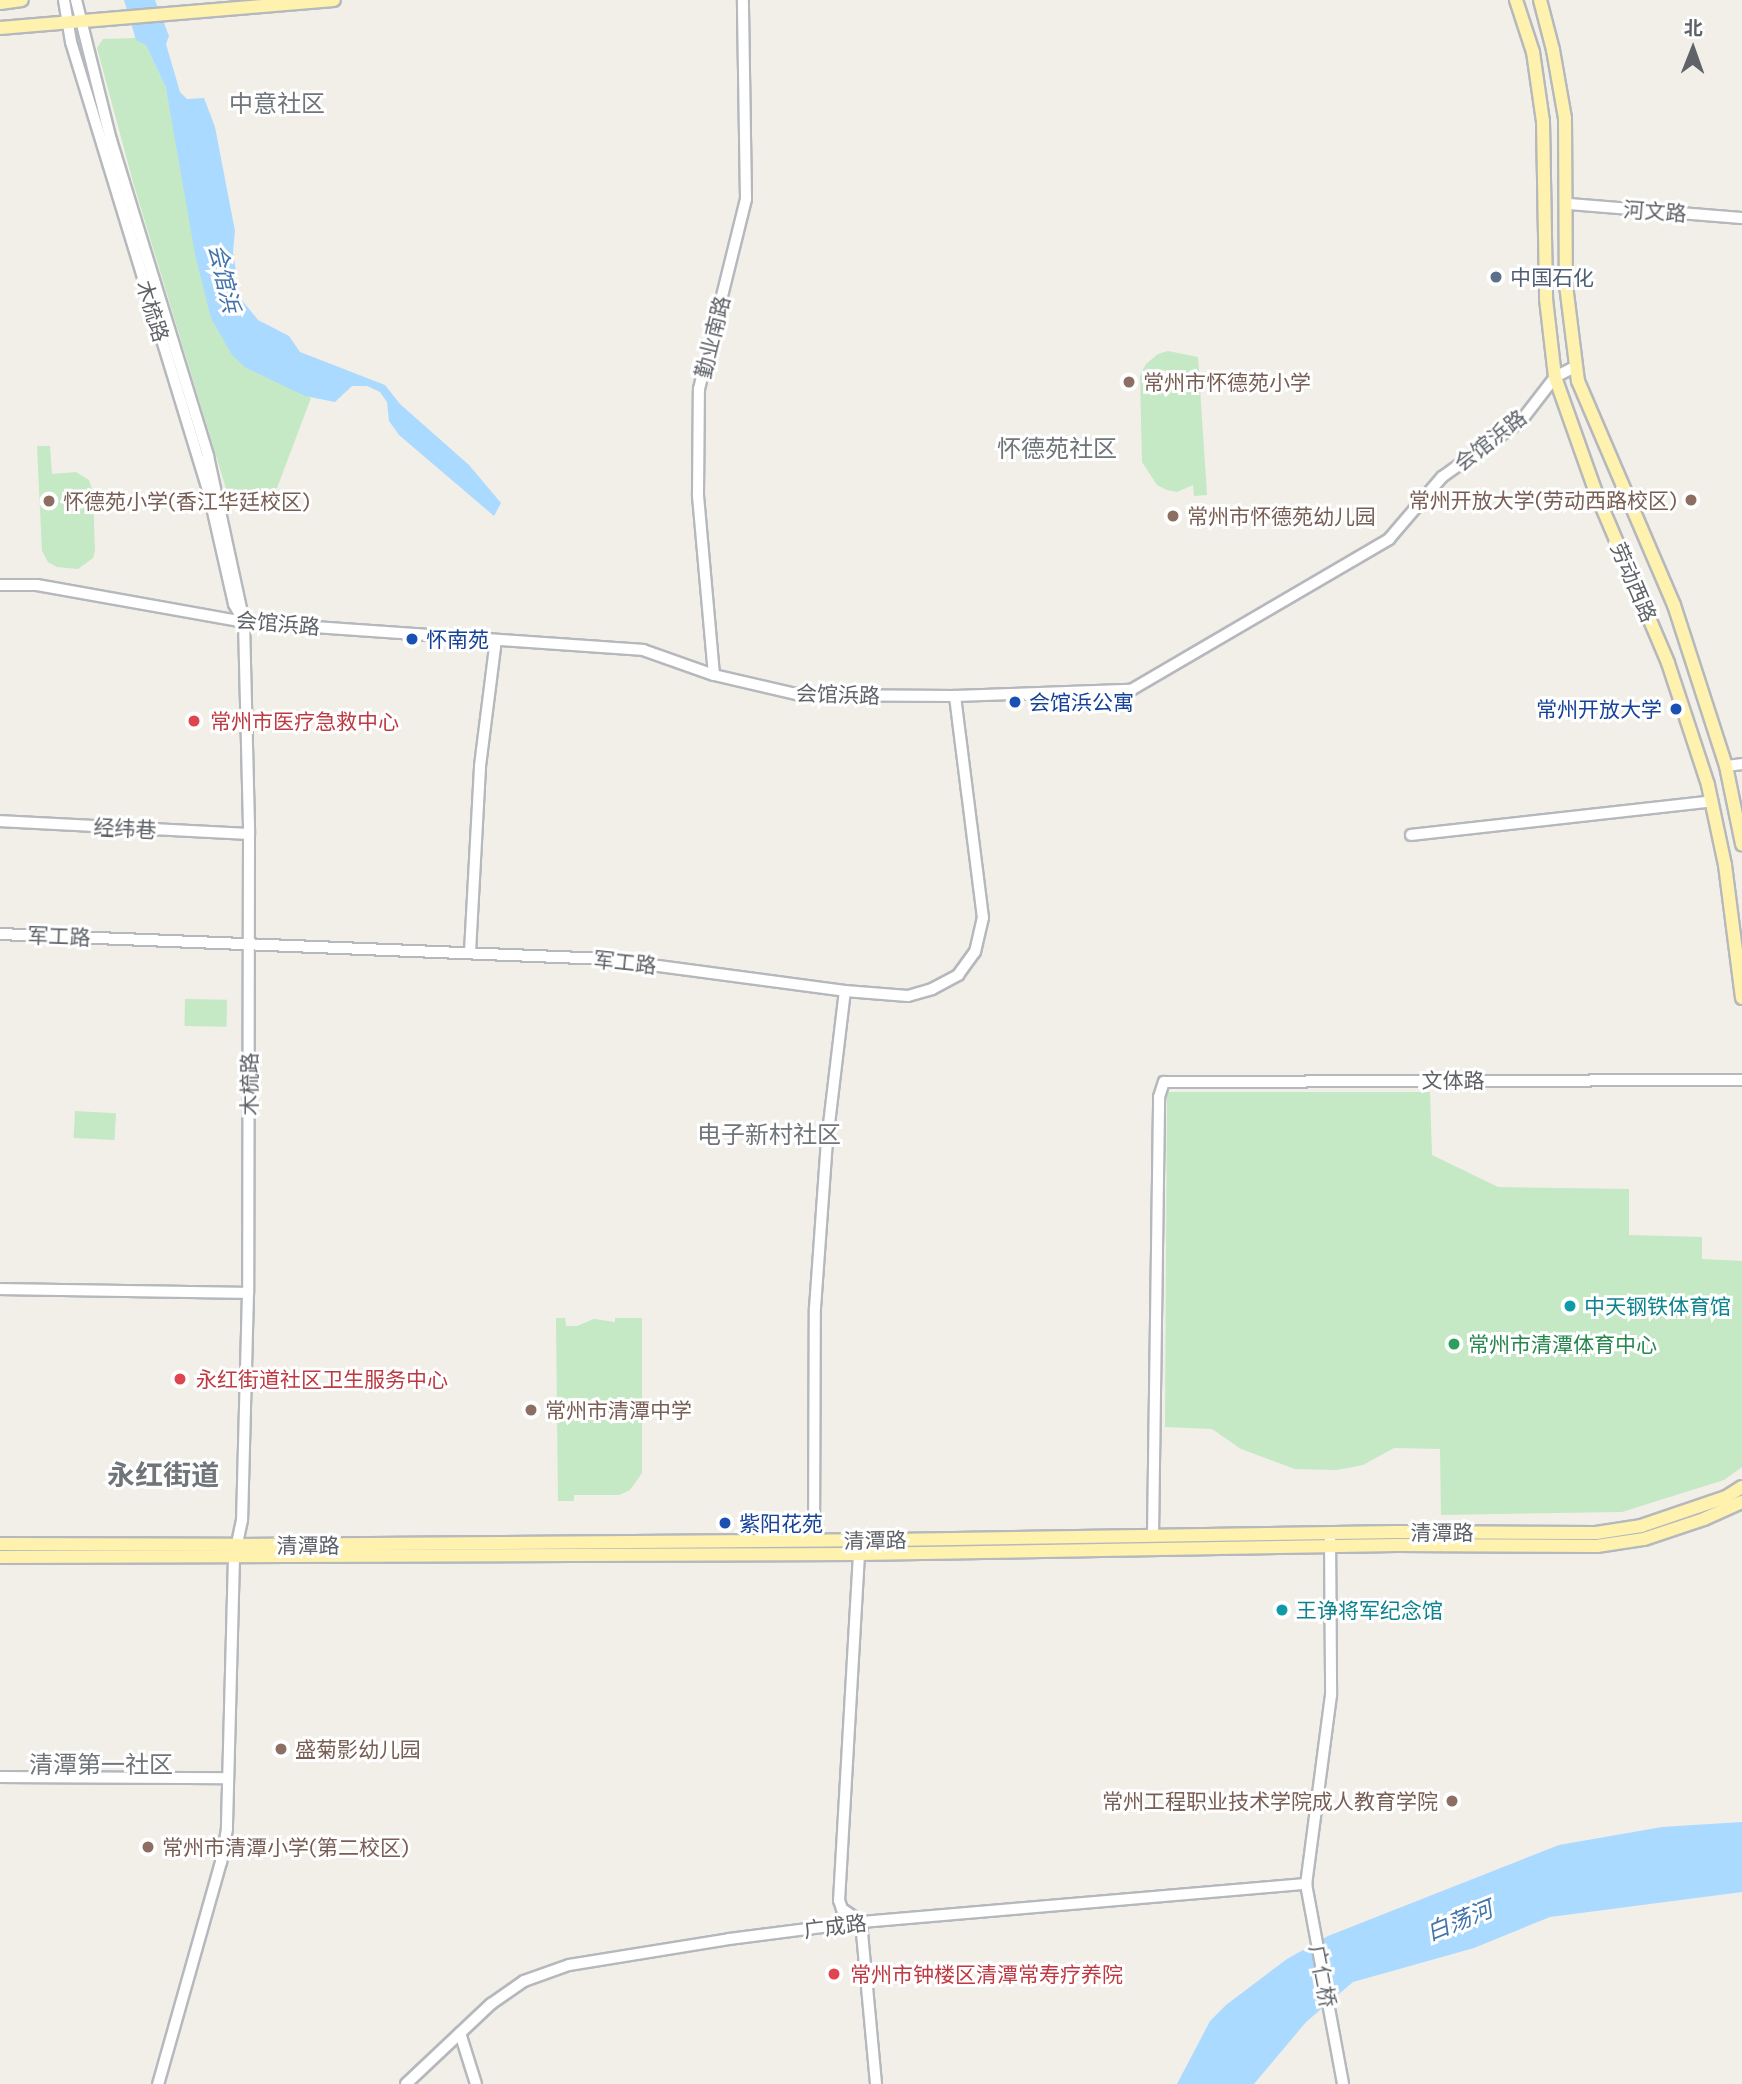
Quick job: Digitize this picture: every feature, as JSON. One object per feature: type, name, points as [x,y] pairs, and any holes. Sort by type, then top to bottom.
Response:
[{"type":"main road","points":[[0,3],[22,0]]},
{"type":"main road","points":[[0,28],[74,19],[334,0]]},
{"type":"main road","name":"劳动西路","points":[[1516,0],[1533,52],[1543,121],[1546,299],[1555,377],[1578,446],[1668,663],[1712,802],[1725,864],[1742,998]]},
{"type":"main road","name":"劳动西路","points":[[1540,0],[1553,50],[1565,118],[1568,204],[1566,285],[1575,367],[1584,397],[1674,606],[1726,766],[1742,844]]},
{"type":"main road","name":"清潭路","points":[[0,1544],[235,1551],[859,1554],[1596,1533],[1641,1527],[1713,1502],[1742,1487]]},
{"type":"main road","name":"清潭路","points":[[0,1557],[1153,1536],[1597,1546],[1644,1539],[1704,1519],[1742,1502]]},
{"type":"street","name":"木梳路","points":[[64,0],[74,19],[209,494],[234,604],[244,622],[249,834],[248,1293],[242,1520],[235,1551],[227,1829],[221,1862],[158,2084]]},
{"type":"street","name":"木梳路","points":[[74,19],[76,0]]},
{"type":"street","name":"勤业南路","points":[[714,675],[698,494],[699,389],[746,199],[743,0]]},
{"type":"street","name":"河文路","points":[[1568,204],[1742,218]]},
{"type":"street","name":"会馆浜路","points":[[0,585],[37,585],[244,622],[643,650],[714,675],[800,695],[955,696],[1130,690],[1389,539],[1442,477],[1521,421],[1555,377],[1575,367]]},
{"type":"street","points":[[470,952],[481,766],[496,640]]},
{"type":"street","name":"军工路","points":[[0,934],[249,942],[606,959],[845,991],[908,996],[932,989],[958,975],[975,952],[983,918],[955,696]]},
{"type":"street","points":[[1726,766],[1742,764]]},
{"type":"street","points":[[1411,835],[1712,802]]},
{"type":"street","name":"经纬巷","points":[[0,821],[249,834]]},
{"type":"street","points":[[814,1541],[815,1308],[827,1141],[845,991]]},
{"type":"street","name":"文体路","points":[[1153,1536],[1159,1097],[1164,1082],[1742,1080]]},
{"type":"street","points":[[0,1289],[248,1293]]},
{"type":"street","name":"广仁桥","points":[[1330,1540],[1331,1695],[1306,1884],[1343,2084]]},
{"type":"street","points":[[859,1554],[839,1900],[842,1909],[861,1922],[876,2084]]},
{"type":"street","points":[[0,1777],[228,1778]]},
{"type":"street","name":"广成路","points":[[406,2084],[491,2004],[524,1982],[569,1965],[729,1939],[861,1922],[1306,1884]]},
{"type":"street","points":[[460,2033],[476,2084]]},
{"type":"green space","points":[[136,38],[146,45],[166,88],[246,368],[311,398],[277,488],[231,505],[133,182],[97,48],[103,39]]},
{"type":"green space","points":[[1168,351],[1198,357],[1207,495],[1194,496],[1193,485],[1177,492],[1157,485],[1142,462],[1140,376],[1146,364],[1158,354]]},
{"type":"green space","points":[[37,446],[50,446],[52,474],[76,472],[89,480],[93,493],[95,551],[93,558],[78,569],[57,567],[48,562],[42,551]]},
{"type":"green space","points":[[185,999],[227,1000],[227,1027],[185,1026]]},
{"type":"green space","name":"常州市清潭体育中心","points":[[1167,1092],[1430,1092],[1432,1155],[1498,1187],[1629,1189],[1629,1235],[1702,1237],[1702,1259],[1742,1261],[1742,1467],[1724,1480],[1622,1512],[1441,1515],[1440,1449],[1394,1448],[1363,1465],[1337,1470],[1295,1469],[1241,1449],[1212,1429],[1165,1427]]},
{"type":"green space","points":[[75,1111],[116,1113],[115,1140],[74,1138]]},
{"type":"green space","points":[[556,1318],[565,1318],[566,1326],[577,1326],[594,1319],[615,1322],[615,1318],[642,1318],[642,1473],[630,1490],[619,1495],[574,1495],[574,1501],[558,1501]]},
{"type":"water","name":"会馆浜","points":[[124,0],[155,0],[169,36],[166,44],[180,92],[187,99],[204,98],[215,127],[235,231],[233,252],[240,298],[258,320],[289,336],[300,352],[385,385],[400,404],[469,465],[501,503],[494,516],[399,435],[389,421],[387,402],[380,392],[367,386],[352,386],[335,402],[305,396],[246,368],[232,355],[211,318],[195,254],[166,88],[146,45],[136,40]]},
{"type":"water","name":"白荡河","points":[[1742,1822],[1742,1892],[1550,1917],[1474,1948],[1353,1982],[1306,2022],[1254,2084],[1177,2084],[1210,2021],[1226,2005],[1287,1959],[1328,1936],[1559,1845],[1662,1827]]},
{"type":"place","name":"中国石化","points":[[1496,277]]},
{"type":"place","name":"常州市怀德苑小学","points":[[1129,382]]},
{"type":"place","name":"常州开放大学(劳动西路校区)","points":[[1691,500]]},
{"type":"place","name":"怀德苑小学(香江华廷校区)","points":[[49,501]]},
{"type":"place","name":"常州市怀德苑幼儿园","points":[[1173,516]]},
{"type":"place","name":"怀南苑","points":[[412,639]]},
{"type":"place","name":"会馆浜公寓","points":[[1015,702]]},
{"type":"place","name":"常州开放大学","points":[[1676,709]]},
{"type":"place","name":"常州市医疗急救中心","points":[[194,721]]},
{"type":"place","name":"中天钢铁体育馆","points":[[1570,1306]]},
{"type":"place","name":"常州市清潭体育中心","points":[[1454,1344]]},
{"type":"place","name":"永红街道社区卫生服务中心","points":[[180,1379]]},
{"type":"place","name":"常州市清潭中学","points":[[531,1410]]},
{"type":"place","name":"紫阳花苑","points":[[725,1523]]},
{"type":"place","name":"王诤将军纪念馆","points":[[1282,1610]]},
{"type":"place","name":"盛菊影幼儿园","points":[[281,1749]]},
{"type":"place","name":"常州工程职业技术学院成人教育学院","points":[[1452,1801]]},
{"type":"place","name":"常州市清潭小学(第二校区)","points":[[148,1847]]},
{"type":"place","name":"常州市钟楼区清潭常寿疗养院","points":[[834,1974]]},
{"type":"district","name":"中意社区","points":[[277,103]]},
{"type":"district","name":"怀德苑社区","points":[[1057,448]]},
{"type":"district","name":"电子新村社区","points":[[769,1134]]},
{"type":"district","name":"永红街道","points":[[163,1474]]},
{"type":"district","name":"清潭第一社区","points":[[101,1764]]}]
